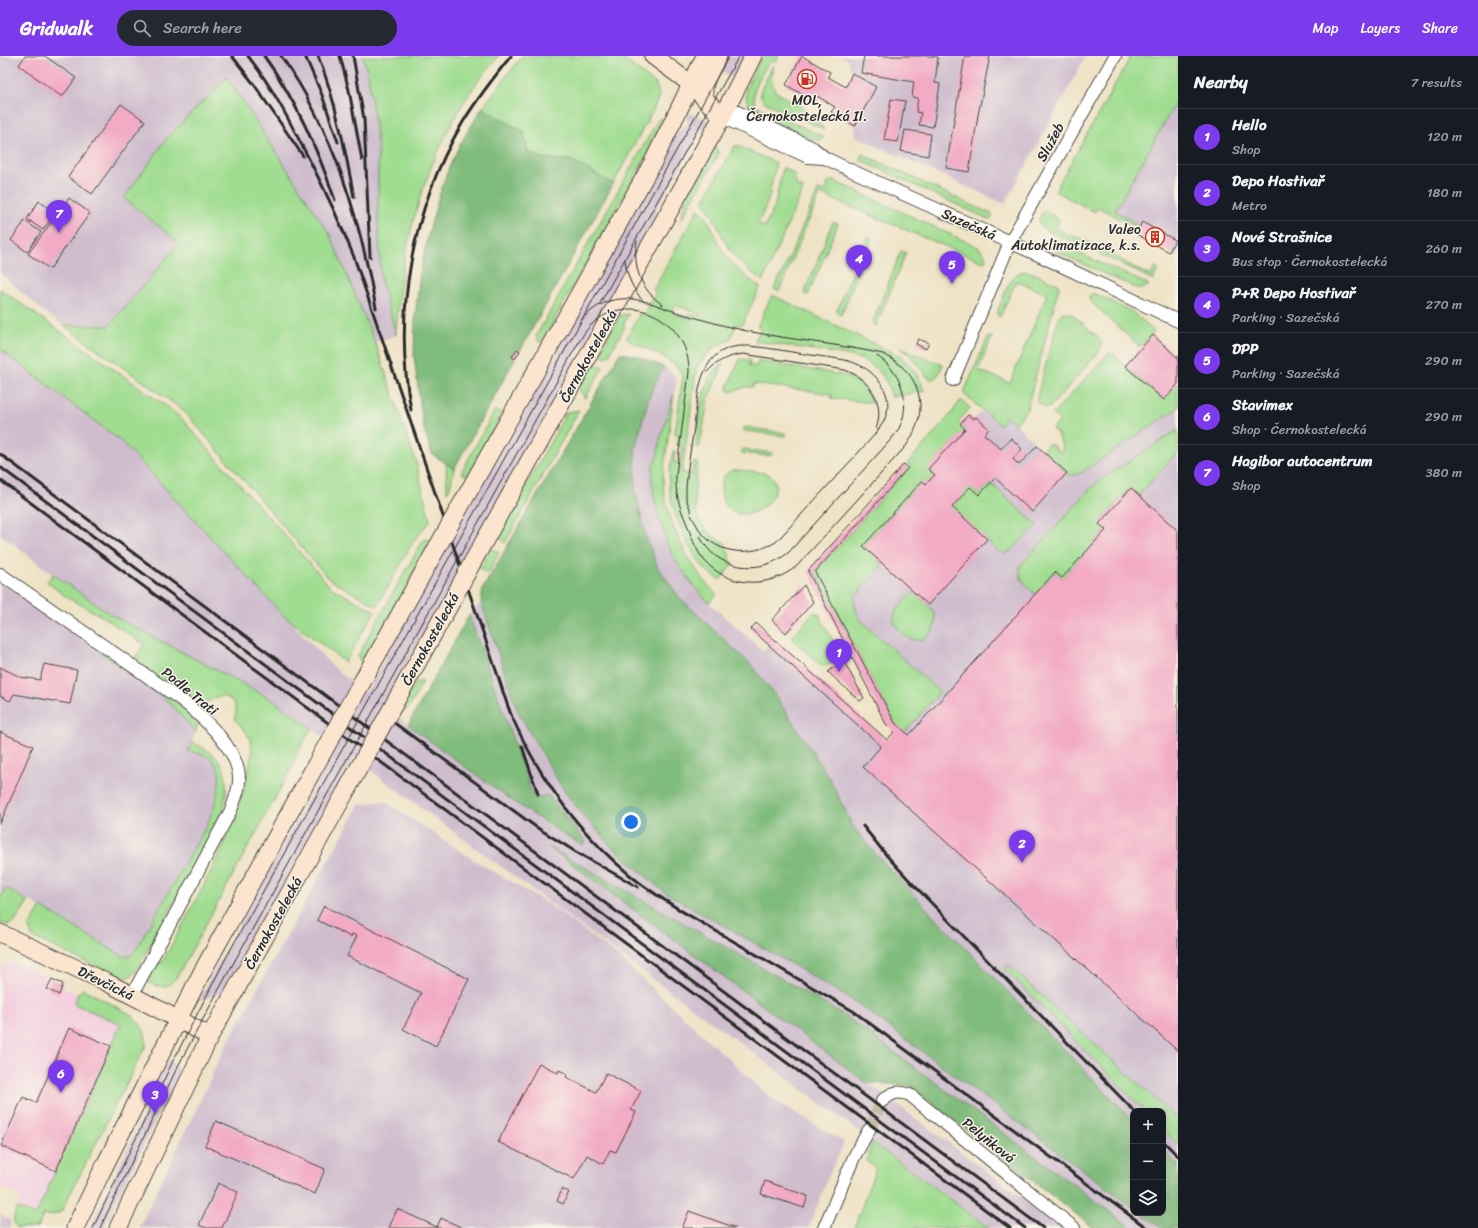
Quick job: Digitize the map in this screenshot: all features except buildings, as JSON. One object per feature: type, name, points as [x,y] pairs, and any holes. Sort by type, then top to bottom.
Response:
[{"type":"main road","name":"Sazečská","points":[[653,56],[691,84],[716,107]]},
{"type":"main road","points":[[75,1228],[201,974],[313,770],[653,162],[705,56]]},
{"type":"main road","points":[[716,107],[704,91],[704,85],[718,56]]},
{"type":"main road","name":"Černokostelecká","points":[[118,1228],[210,1036],[455,595],[716,107],[753,56]]},
{"type":"main road","name":"Dřevčická","points":[[0,933],[132,995],[210,1036]]},
{"type":"street","name":"Služeb","points":[[953,380],[1010,242],[1115,56]]},
{"type":"street","name":"Sazečská","points":[[716,107],[808,157],[825,158],[1010,242],[1178,321]]},
{"type":"street","name":"Podle Trati","points":[[0,574],[183,701],[200,715],[221,738],[237,764],[239,779],[231,810],[132,995]]},
{"type":"street","name":"Pelyňková","points":[[882,1102],[890,1094],[903,1092],[910,1095],[1074,1228]]},
{"type":"street","points":[[824,1228],[854,1157],[869,1130]]},
{"type":"shaded area","points":[[0,56],[363,56],[368,73],[378,149],[378,217],[381,281],[396,335],[375,342],[330,235],[125,198],[180,242],[109,327],[63,325],[43,311],[0,273]]},
{"type":"shaded area","points":[[722,56],[745,56],[731,77],[717,69]]},
{"type":"shaded area","points":[[841,56],[1086,56],[1005,204],[855,136],[855,126],[876,87],[853,74],[848,60]]},
{"type":"shaded area","points":[[1141,56],[1178,56],[1178,257],[1136,234],[1139,228],[1098,207],[1095,212],[1063,195]]},
{"type":"shaded area","points":[[689,113],[691,113],[709,122],[709,125],[706,131],[702,129],[655,212],[659,214],[586,347],[582,345],[578,352],[576,351],[572,359],[578,362],[383,706],[550,827],[582,845],[585,842],[563,816],[534,800],[469,615],[481,602],[517,709],[540,752],[565,792],[601,836],[624,859],[637,869],[858,1004],[1130,1205],[1130,1216],[1145,1216],[1161,1228],[1132,1228],[848,1018],[555,850],[1063,1228],[990,1228],[354,758],[224,992],[198,1001],[337,746],[271,699],[112,615],[53,574],[0,534],[0,349],[122,442],[333,667],[366,693],[502,449],[512,425],[517,428],[563,345],[559,342],[681,127],[684,129],[689,121],[685,119]]},
{"type":"shaded area","points":[[664,367],[675,377],[676,384],[663,428],[657,458],[653,465],[652,480],[661,527],[674,558],[692,584],[709,603],[763,651],[769,644],[882,746],[899,726],[895,723],[835,577],[922,481],[926,484],[934,475],[928,469],[965,429],[960,424],[968,415],[974,419],[983,410],[999,425],[1006,416],[1042,450],[1049,443],[1061,452],[1080,431],[1150,388],[1164,400],[1178,384],[1178,1120],[1008,965],[1005,969],[1142,1108],[1130,1108],[1130,1117],[930,912],[870,848],[852,825],[830,779],[752,666],[680,598],[658,568],[646,537],[635,490],[635,449],[648,400]]},
{"type":"shaded area","points":[[0,582],[29,601],[168,701],[196,732],[188,751],[202,753],[214,761],[219,773],[219,783],[216,797],[207,825],[130,956],[122,956],[41,907],[5,888],[0,899]]},
{"type":"shaded area","points":[[384,801],[469,857],[547,903],[614,953],[772,1099],[844,1142],[827,1180],[809,1228],[139,1228],[223,1051],[359,805]]},
{"type":"shaded area","points":[[12,962],[63,984],[62,987],[78,994],[75,1004],[121,1024],[36,1215],[17,1208],[21,1196],[0,1187],[0,967]]},
{"type":"shaded area","points":[[168,1058],[181,1073],[171,1098],[168,1097],[162,1106],[104,1228],[90,1228],[151,1100],[154,1091],[150,1089]]},
{"type":"shaded area","points":[[1166,1133],[1178,1145],[1178,1165],[1166,1153]]},
{"type":"shaded area","points":[[0,1213],[11,1221],[9,1228],[0,1228]]},
{"type":"green space","points":[[363,56],[499,56],[477,82],[450,126],[425,183],[408,242],[402,273],[396,335],[381,281],[378,217],[378,149],[368,73]]},
{"type":"green space","points":[[522,56],[619,56],[656,84],[659,96],[654,108],[613,184],[571,160],[544,159],[528,152],[482,108]]},
{"type":"green space","points":[[762,56],[779,56],[776,61],[769,62],[759,78],[754,96],[754,101],[757,106],[824,137],[822,140],[812,139],[760,115],[749,106],[746,97],[746,88]]},
{"type":"green space","points":[[1131,56],[1173,56],[1178,59],[1178,98],[1115,211],[1140,226],[1139,229],[1098,207],[1095,212],[1055,191]]},
{"type":"green space","points":[[773,65],[771,78],[775,91],[806,110],[825,130],[766,103],[761,98],[760,92]]},
{"type":"green space","points":[[227,77],[330,235],[375,342],[416,462],[430,521],[414,540],[377,606],[329,579],[183,410],[63,325],[109,326],[179,243],[124,198],[167,138]]},
{"type":"green space","points":[[482,108],[524,132],[528,152],[544,159],[571,160],[613,184],[520,351],[512,357],[515,359],[454,469],[432,454],[423,426],[414,356],[415,317],[420,273],[438,199],[448,170],[459,146]]},
{"type":"green space","points":[[663,118],[645,158],[541,343],[538,341],[536,336],[658,120]]},
{"type":"green space","points":[[735,146],[776,163],[768,201],[758,224],[765,227],[775,205],[783,167],[793,173],[797,187],[803,187],[763,281],[733,254],[725,242],[710,210],[703,201]]},
{"type":"green space","points":[[715,147],[718,151],[718,155],[682,218],[685,200]]},
{"type":"green space","points":[[862,154],[993,215],[990,220],[860,160]]},
{"type":"green space","points":[[834,181],[978,247],[985,255],[986,261],[983,262],[820,194],[779,291],[774,289],[791,254],[818,190],[825,192],[828,183]]},
{"type":"green space","points":[[698,209],[706,217],[720,246],[731,262],[760,287],[742,325],[737,324],[730,339],[713,348],[697,366],[682,473],[692,474],[694,462],[698,463],[695,498],[699,519],[705,529],[713,537],[725,543],[732,563],[720,580],[699,562],[688,544],[670,496],[669,478],[673,451],[675,451],[674,462],[680,463],[682,447],[677,445],[679,434],[675,434],[683,376],[667,359],[628,340],[627,338],[639,314],[643,315],[656,293],[653,290]],"holes":[[[675,305],[700,314],[700,316],[689,314],[688,318],[672,313]]]},
{"type":"green space","points":[[1044,210],[1059,220],[1056,228],[1066,234],[1083,239],[1150,276],[1155,268],[1157,268],[1157,272],[1153,280],[1109,258],[1044,229],[1039,222]]},
{"type":"green space","points":[[833,222],[838,224],[808,295],[804,294]]},
{"type":"green space","points":[[868,237],[872,239],[841,315],[836,313]]},
{"type":"green space","points":[[1059,244],[1149,285],[1142,289],[1136,288],[1055,251]]},
{"type":"green space","points":[[901,251],[906,253],[876,326],[872,324]]},
{"type":"green space","points":[[1023,271],[1033,273],[1058,284],[1059,287],[1027,409],[1016,424],[1006,416],[1000,425],[965,395],[964,392],[988,337],[992,337],[978,370],[1010,383],[1047,294],[1016,281],[1000,317],[998,316],[997,313],[1013,277]]},
{"type":"green space","points":[[0,289],[180,417],[333,589],[375,611],[345,662],[283,615],[122,442],[0,349]]},
{"type":"green space","points":[[1093,293],[1131,311],[1154,331],[1140,347],[1090,301],[1089,297]]},
{"type":"green space","points":[[772,295],[900,356],[915,371],[924,391],[892,397],[886,381],[881,374],[870,364],[856,358],[847,355],[755,341],[761,328],[757,327]]},
{"type":"green space","points":[[1063,312],[1071,313],[1101,340],[1102,346],[1099,352],[1050,407],[1045,408],[1037,401],[1037,396],[1059,317]]},
{"type":"green space","points":[[629,314],[624,323],[624,328],[609,355],[606,357],[599,354],[620,315]]},
{"type":"green space","points":[[900,348],[943,365],[936,378],[931,379],[927,377],[910,355]]},
{"type":"green space","points":[[620,353],[637,356],[664,367],[648,400],[635,449],[635,491],[646,537],[658,568],[680,598],[752,666],[777,698],[830,779],[852,825],[870,848],[930,912],[1130,1117],[1130,1205],[858,1004],[793,965],[664,892],[612,847],[583,815],[565,792],[517,709],[481,602],[483,588]]},
{"type":"green space","points":[[1109,353],[1114,354],[1125,366],[1163,400],[1178,384],[1178,408],[1081,473],[1071,476],[1042,450],[1049,443],[1060,452],[1063,449],[1058,434],[1052,429],[1060,421],[1053,414]]},
{"type":"green space","points":[[740,359],[750,360],[749,366],[757,366],[758,361],[848,376],[863,386],[873,403],[831,398],[832,394],[754,384],[753,387],[745,387],[731,392],[728,390],[728,386]]},
{"type":"green space","points":[[594,362],[603,367],[585,399],[579,389]]},
{"type":"green space","points":[[723,364],[708,400],[700,447],[696,447],[700,413],[705,390],[715,371]]},
{"type":"green space","points":[[674,394],[663,476],[664,491],[672,524],[687,556],[717,595],[709,603],[692,584],[674,558],[667,543],[656,507],[652,480],[653,465],[657,458],[660,440]]},
{"type":"green space","points":[[960,401],[970,408],[958,422],[965,429],[929,469],[935,475],[926,484],[922,481],[863,546],[883,565],[855,596],[857,614],[860,620],[940,692],[905,732],[895,723],[815,572],[910,466],[907,464],[951,414]]},
{"type":"green space","points":[[495,410],[502,413],[467,476],[463,474],[462,471]]},
{"type":"green space","points":[[579,410],[505,543],[498,536],[567,412]]},
{"type":"green space","points":[[745,427],[785,433],[786,435],[745,431],[743,430]]},
{"type":"green space","points":[[1178,430],[1178,452],[1139,495],[1130,488],[1099,523],[1106,530],[1062,578],[1055,572],[1035,594],[1022,579],[1020,566],[1091,488],[1103,478]]},
{"type":"green space","points":[[742,449],[772,454],[770,456],[742,453],[740,451]]},
{"type":"green space","points":[[446,463],[454,469],[450,488],[447,492]]},
{"type":"green space","points":[[732,470],[756,472],[769,475],[775,482],[775,490],[771,499],[763,507],[753,512],[743,515],[732,512],[724,503],[721,490],[724,476]]},
{"type":"green space","points":[[990,483],[1037,525],[1006,554],[997,550],[952,507],[970,487],[979,495]]},
{"type":"green space","points":[[426,539],[431,541],[363,663],[359,660],[358,655],[422,542]]},
{"type":"green space","points":[[491,548],[499,552],[488,574],[480,569]]},
{"type":"green space","points":[[53,574],[112,615],[271,699],[312,728],[294,758],[296,760],[177,977],[170,984],[163,987],[147,982],[157,962],[162,963],[210,873],[231,827],[251,761],[252,747],[250,739],[247,733],[234,719],[236,709],[232,701],[224,697],[214,698],[198,710],[133,662],[144,644],[98,614],[66,597],[47,582]]},
{"type":"green space","points":[[913,592],[930,607],[936,620],[935,626],[931,632],[927,637],[921,640],[914,640],[906,637],[899,630],[894,620],[897,609]]},
{"type":"green space","points":[[813,613],[818,613],[839,652],[839,657],[827,666],[822,666],[793,640],[793,635]]},
{"type":"green space","points":[[469,615],[534,799],[548,795],[586,842],[582,845],[515,802],[408,725]]},
{"type":"green space","points":[[102,650],[170,696],[198,721],[196,732],[168,701],[101,653]]},
{"type":"green space","points":[[416,682],[423,682],[409,707],[404,711],[400,710]]},
{"type":"green space","points":[[192,742],[216,757],[221,763],[226,777],[223,814],[134,973],[127,978],[120,978],[32,937],[29,927],[41,907],[122,956],[130,956],[135,951],[207,825],[218,793],[218,768],[209,757],[188,751]]},
{"type":"green space","points":[[549,847],[784,980],[848,1018],[1132,1228],[1094,1228],[908,1085],[867,1083]]},
{"type":"green space","points":[[5,888],[28,901],[15,922],[8,925],[0,923],[0,899]]},
{"type":"green space","points":[[1008,965],[1165,1108],[1142,1108],[1005,969]]},
{"type":"green space","points":[[83,989],[134,1017],[144,1031],[146,1045],[61,1212],[48,1216],[44,1214],[38,1227],[17,1228],[15,1225],[14,1216],[17,1208],[36,1215],[121,1024],[74,1004],[78,994]]},
{"type":"green space","points":[[1166,1109],[1178,1120],[1178,1145],[1166,1133]]},
{"type":"green space","points":[[872,1142],[989,1228],[854,1228],[876,1168],[866,1161]]},
{"type":"green space","points":[[1166,1153],[1178,1165],[1178,1228],[1161,1228],[1145,1216],[1166,1216]]},
{"type":"tunnel","points":[[869,1130],[882,1101]]},
{"type":"tram line","points":[[93,1228],[172,1063],[227,956],[729,56]]},
{"type":"tram line","points":[[599,305],[739,56]]},
{"type":"tram line","points":[[637,241],[636,260],[640,277],[649,292],[663,305]]},
{"type":"tram line","points":[[625,259],[631,282],[644,302]]},
{"type":"tram line","points":[[100,1228],[177,1068],[218,991],[572,354],[584,334],[595,321],[615,311],[631,309],[646,312],[660,318],[672,328],[681,340],[687,355],[689,372],[676,475],[678,499],[681,510],[701,556],[714,569],[725,576],[737,580],[762,582],[774,579],[797,566],[906,446],[914,432],[918,419],[920,406],[914,382],[907,371],[883,354],[738,329],[635,299],[608,301],[597,306],[579,323]]},
{"type":"tram line","points":[[691,512],[686,498],[686,489],[697,399],[704,372],[711,361],[720,352],[732,347],[749,346],[843,360],[853,362],[864,367],[881,383],[887,397],[888,404],[886,416],[880,428],[776,542],[757,550],[736,551],[726,549],[708,539],[700,531],[691,515]]},
{"type":"tram line","points":[[707,372],[723,360],[732,356],[743,354],[845,370],[861,379],[873,393],[879,410],[879,419],[876,429]]},
{"type":"tram line","points":[[700,536],[707,548],[716,557],[728,563],[740,566],[753,567],[766,565],[778,560],[789,552],[895,435],[900,427],[904,414],[904,395],[897,377],[885,362],[877,356]]},
{"type":"railway","points":[[232,56],[253,83],[303,156]]},
{"type":"railway","points":[[248,56],[266,81],[290,122],[339,221],[354,257],[507,703],[523,739],[535,761],[562,803],[594,841],[631,876],[659,897],[688,915]]},
{"type":"railway","points":[[264,56],[276,73],[305,125],[335,200]]},
{"type":"railway","points":[[281,56],[300,84],[330,145],[353,209],[362,242],[376,308]]},
{"type":"railway","points":[[305,56],[322,95],[338,142]]},
{"type":"railway","points":[[318,56],[335,108],[354,197]]},
{"type":"railway","points":[[340,56],[349,90],[362,160]]},
{"type":"railway","points":[[353,56],[364,119],[370,257]]},
{"type":"railway","points":[[411,410],[406,373],[404,336],[406,299],[411,262],[419,225],[431,189],[445,155],[474,105],[511,56]]},
{"type":"railway","points":[[0,454],[1043,1228]]},
{"type":"railway","points":[[0,467],[1025,1228]]},
{"type":"railway","points":[[0,480],[1010,1228]]},
{"type":"railway","points":[[393,722],[536,827],[576,852],[638,887]]},
{"type":"railway","points":[[522,746],[538,794]]},
{"type":"railway","points":[[863,826],[887,856],[910,881],[1131,1108]]},
{"type":"railway","points":[[685,913],[853,1011],[1147,1228]]},
{"type":"railway","points":[[1166,1144],[1178,1156]]},
{"type":"place","name":"MOL, Černokostelecká II.","points":[[807,79]]},
{"type":"place","name":"Hagibor autocentrum","points":[[59,233]]},
{"type":"place","name":"Valeo Autoklimatizace, k.s.","points":[[1155,237]]},
{"type":"place","name":"P+R Depo Hostivař","points":[[859,278]]},
{"type":"place","name":"DPP","points":[[952,284]]},
{"type":"place","name":"Hello","points":[[839,672]]},
{"type":"place","name":"Depo Hostivař","points":[[1022,863]]},
{"type":"place","name":"Stavimex","points":[[61,1093]]},
{"type":"place","name":"Nové Strašnice","points":[[155,1114]]}]
